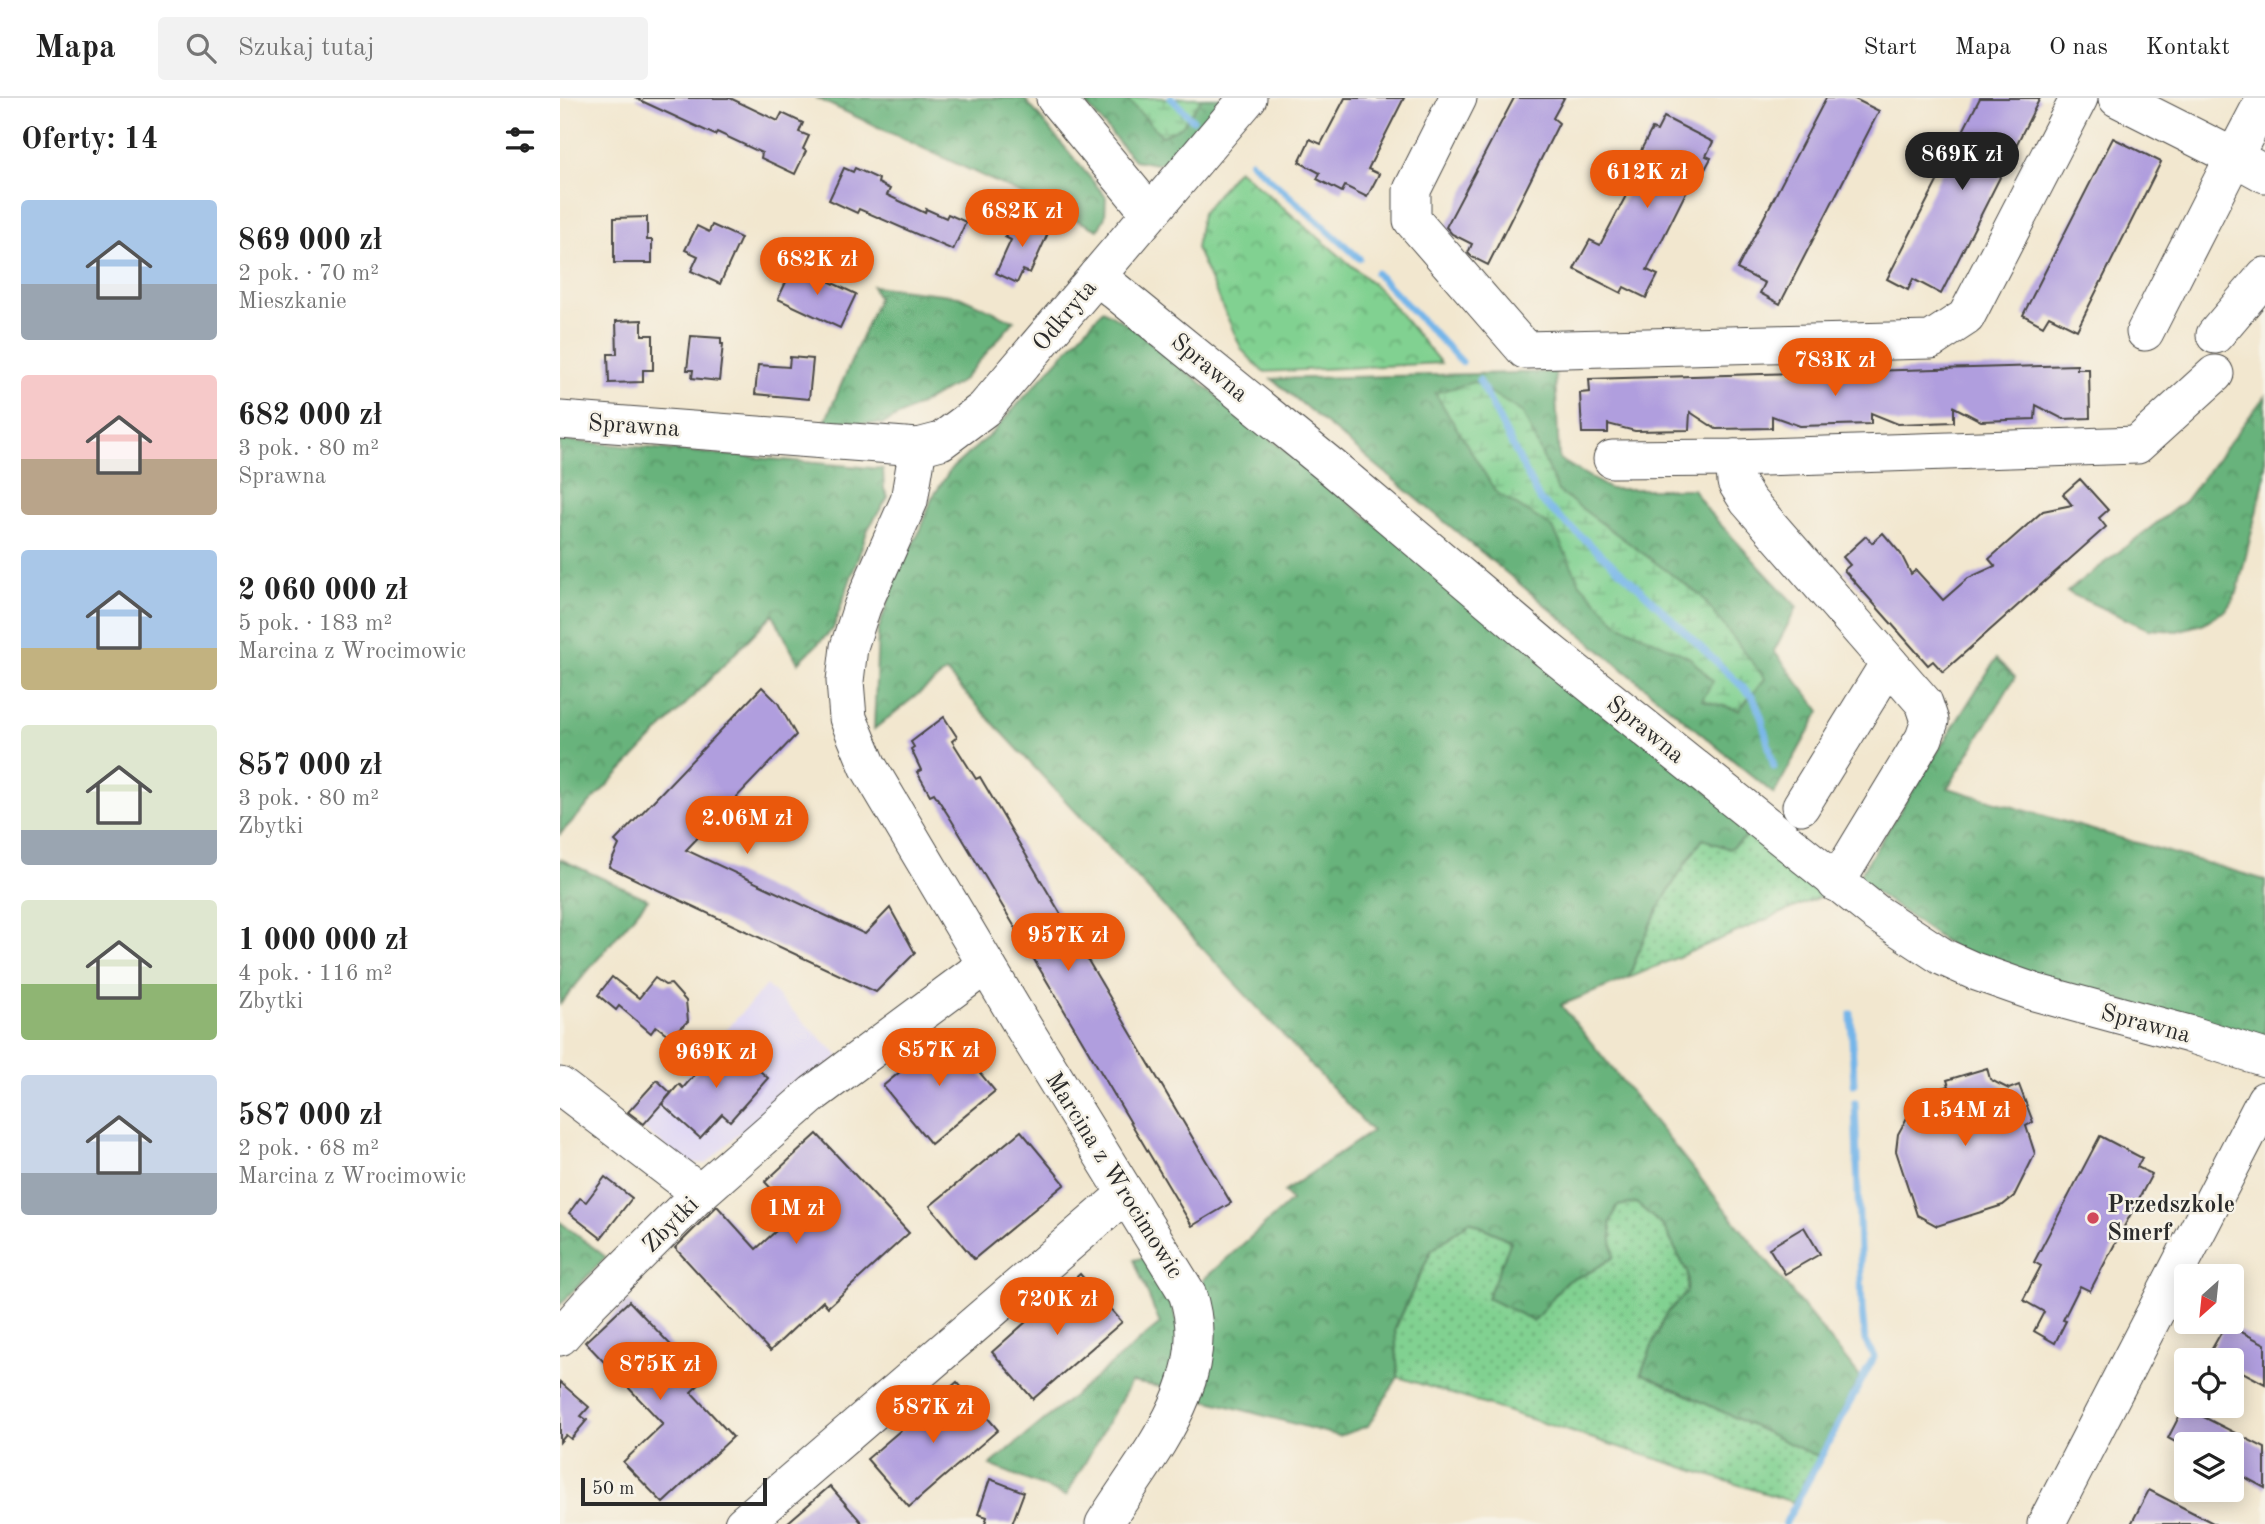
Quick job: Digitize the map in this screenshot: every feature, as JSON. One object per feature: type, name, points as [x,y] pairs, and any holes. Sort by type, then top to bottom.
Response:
[{"type":"street","points":[[1055,98],[1150,213]]},
{"type":"street","name":"Odkryta","points":[[918,447],[941,441],[984,409],[1248,98]]},
{"type":"street","points":[[1458,98],[1412,190],[1412,220],[1525,350],[1931,340],[1966,317],[2079,98]]},
{"type":"street","points":[[2117,98],[2249,165]]},
{"type":"street","points":[[2145,332],[2249,165],[2265,98]]},
{"type":"street","name":"Sprawna","points":[[1097,276],[1333,468],[1548,650],[1836,883],[1910,937],[1974,971],[2034,992],[2189,1034],[2265,1058]]},
{"type":"street","points":[[2215,335],[2265,276]]},
{"type":"street","points":[[1612,459],[1734,458],[2137,445],[2215,374]]},
{"type":"street","name":"Sprawna","points":[[560,420],[918,447]]},
{"type":"street","name":"Marcina z Wrocimowic","points":[[918,447],[909,501],[851,638],[845,681],[847,710],[868,766],[986,965],[1187,1293],[1195,1321],[1194,1357],[1189,1379],[1176,1410],[1104,1524]]},
{"type":"street","points":[[1734,458],[1736,482],[1748,501],[1924,703],[1930,720],[1924,737],[1836,883]]},
{"type":"street","points":[[1801,806],[1889,663]]},
{"type":"street","name":"Zbytki","points":[[560,1337],[589,1304],[700,1193],[814,1093],[986,965]]},
{"type":"street","points":[[560,1086],[700,1193]]},
{"type":"street","points":[[2046,1524],[2265,1100]]},
{"type":"street","points":[[743,1524],[1126,1194]]},
{"type":"shaded area","points":[[766,985],[839,1056],[746,1136],[741,1131],[706,1164],[686,1162],[641,1127]]},
{"type":"green space","points":[[816,98],[1024,98],[1106,197],[1105,217],[1098,230]]},
{"type":"green space","points":[[1081,98],[1224,98],[1171,161],[1156,164],[1134,160]]},
{"type":"green space","points":[[1126,98],[1202,98],[1182,126],[1162,136]]},
{"type":"green space","points":[[1238,169],[1380,290],[1441,363],[1263,372],[1242,350],[1196,248],[1202,213]]},
{"type":"green space","points":[[872,286],[959,296],[1014,321],[962,381],[910,410],[883,424],[825,422],[878,299]]},
{"type":"green space","points":[[1103,310],[1132,327],[1756,831],[1729,849],[1703,839],[1660,905],[1629,978],[1561,1005],[1860,1377],[1818,1457],[1641,1373],[1665,1315],[1687,1292],[1688,1274],[1664,1227],[1636,1203],[1617,1206],[1610,1223],[1614,1257],[1588,1273],[1565,1282],[1534,1321],[1487,1298],[1511,1241],[1470,1221],[1431,1251],[1395,1329],[1398,1377],[1368,1426],[1339,1436],[1198,1398],[1209,1325],[1203,1280],[1291,1201],[1284,1192],[1372,1131],[946,672],[874,729],[878,631],[899,569],[921,529],[932,498],[951,469],[992,433]]},
{"type":"green space","points":[[1555,372],[1559,459],[1610,489],[1693,489],[1709,512],[1797,607],[1774,651],[1820,711],[1774,794],[1272,379]]},
{"type":"green space","points":[[1474,382],[1523,413],[1558,491],[1701,596],[1765,679],[1739,710],[1702,700],[1713,681],[1689,657],[1618,624],[1580,583],[1553,528],[1496,492],[1435,393]]},
{"type":"green space","points":[[2265,396],[2265,476],[2237,593],[2226,610],[2202,624],[2177,631],[2148,629],[2067,592],[2185,501]]},
{"type":"green space","points":[[560,440],[883,469],[884,489],[888,497],[868,529],[833,629],[798,663],[773,614],[560,834]]},
{"type":"green space","points":[[1996,659],[2015,677],[1948,788],[2265,880],[2265,1046],[1958,951],[1857,879]]},
{"type":"green space","points":[[1756,831],[1831,892],[1629,978],[1660,906],[1703,839]]},
{"type":"green space","points":[[560,859],[648,899],[560,1004]]},
{"type":"green space","points":[[1636,1202],[1664,1227],[1688,1274],[1687,1292],[1665,1315],[1641,1373],[1818,1457],[1793,1502],[1398,1377],[1395,1329],[1431,1251],[1470,1221],[1511,1241],[1534,1321],[1565,1282],[1588,1273],[1614,1257],[1610,1223],[1617,1206]]},
{"type":"green space","points":[[560,1222],[606,1257],[560,1305]]},
{"type":"green space","points":[[1153,1255],[1180,1328],[1167,1388],[1131,1382],[1066,1496],[990,1465],[1160,1324],[1134,1260]]},
{"type":"building","points":[[635,98],[730,98],[778,121],[782,113],[803,123],[799,132],[809,136],[803,149],[806,151],[795,174],[761,158],[762,153],[717,132],[715,135]]},
{"type":"building","points":[[1345,98],[1404,98],[1368,169],[1379,174],[1367,197],[1345,186],[1342,192],[1317,179],[1320,173],[1299,162],[1310,139],[1321,144]]},
{"type":"building","points":[[1514,98],[1564,98],[1553,118],[1559,123],[1488,265],[1468,253],[1472,244],[1452,234],[1446,227]]},
{"type":"building","points":[[1826,98],[1853,98],[1879,111],[1780,304],[1760,293],[1765,283],[1737,269]]},
{"type":"building","points":[[1980,98],[2040,98],[1941,294],[1913,279],[1908,290],[1887,279]]},
{"type":"building","points":[[1664,117],[1713,142],[1706,156],[1711,158],[1701,177],[1695,174],[1647,270],[1658,275],[1646,298],[1624,287],[1621,293],[1574,269],[1590,240],[1600,245],[1640,169],[1637,167],[1642,148],[1652,129],[1657,131]]},
{"type":"building","points":[[2113,138],[2161,162],[2077,330],[2049,316],[2043,326],[2023,315]]},
{"type":"building","points":[[844,168],[853,172],[855,168],[879,179],[878,183],[890,189],[887,195],[925,213],[926,209],[946,218],[948,214],[966,222],[953,250],[859,209],[857,213],[829,200]]},
{"type":"building","points":[[1015,216],[1049,231],[1030,273],[1023,270],[1017,283],[996,273],[1011,240],[1005,237]]},
{"type":"building","points":[[647,217],[647,240],[652,240],[652,263],[614,263],[614,218]]},
{"type":"building","points":[[712,225],[741,238],[720,284],[691,271],[698,256],[685,250],[697,226],[709,232]]},
{"type":"building","points":[[794,265],[856,294],[840,328],[778,299]]},
{"type":"building","points":[[642,320],[642,335],[653,335],[653,370],[643,370],[643,382],[609,383],[608,354],[617,354],[616,321]]},
{"type":"building","points":[[691,336],[721,338],[723,344],[719,381],[692,378],[693,370],[687,370]]},
{"type":"building","points":[[790,357],[813,359],[809,399],[755,394],[758,365],[789,367]]},
{"type":"building","points":[[2077,365],[2077,369],[2089,369],[2090,418],[2063,419],[2036,405],[2035,419],[1981,421],[1954,407],[1954,422],[1898,424],[1871,413],[1871,424],[1800,426],[1772,416],[1772,428],[1716,429],[1690,412],[1689,430],[1635,431],[1608,424],[1608,433],[1582,433],[1580,393],[1590,392],[1589,379]]},
{"type":"building","points":[[2080,479],[2108,510],[2099,518],[2106,527],[1943,672],[1933,661],[1928,665],[1844,570],[1850,565],[1843,557],[1866,536],[1872,543],[1883,533],[1901,554],[1911,574],[1916,570],[1943,600],[1968,578],[1995,566],[1989,559],[2043,511],[2072,505],[2063,494]]},
{"type":"building","points":[[762,687],[778,703],[796,735],[686,850],[865,934],[890,908],[915,953],[876,992],[609,867],[619,845],[615,841]]},
{"type":"building","points":[[944,717],[957,737],[952,741],[976,779],[980,777],[1231,1203],[1192,1226],[952,821],[934,793],[930,795],[917,772],[921,770],[911,749],[914,747],[911,742]]},
{"type":"building","points":[[612,977],[639,998],[655,978],[665,985],[671,984],[686,1001],[688,1021],[671,1037],[656,1026],[651,1033],[619,1006],[616,1010],[598,995]]},
{"type":"building","points":[[947,1033],[995,1091],[931,1144],[883,1086]]},
{"type":"building","points":[[725,1040],[768,1078],[730,1121],[722,1114],[700,1138],[662,1104],[679,1084],[683,1088]]},
{"type":"building","points":[[1987,1068],[1990,1079],[1999,1084],[2009,1089],[2019,1085],[2033,1122],[2026,1126],[2035,1154],[2014,1196],[2003,1205],[1937,1226],[1917,1215],[1896,1151],[1898,1134],[1920,1094],[1949,1086],[1947,1080]]},
{"type":"building","points":[[657,1080],[671,1093],[644,1124],[628,1112]]},
{"type":"building","points":[[1021,1131],[1065,1184],[974,1259],[930,1206]]},
{"type":"building","points":[[817,1134],[909,1233],[828,1307],[823,1301],[770,1351],[675,1248],[717,1206],[756,1249],[795,1214],[765,1182]]},
{"type":"building","name":"Przedszkole Smerf","points":[[2100,1136],[2142,1158],[2137,1167],[2152,1174],[2090,1291],[2080,1286],[2055,1343],[2034,1331],[2044,1312],[2023,1300],[2041,1266],[2034,1262]]},
{"type":"building","points":[[605,1177],[632,1198],[601,1238],[569,1213],[580,1198],[586,1202]]},
{"type":"building","points":[[1804,1227],[1820,1254],[1785,1274],[1769,1248]]},
{"type":"building","points":[[1080,1274],[1122,1322],[1033,1399],[992,1352]]},
{"type":"building","points":[[629,1301],[704,1380],[691,1392],[733,1437],[663,1503],[623,1462],[663,1424],[585,1342]]},
{"type":"building","points":[[2244,1333],[2265,1344],[2265,1384],[2244,1373],[2244,1348],[2212,1348],[2220,1334]]},
{"type":"building","points":[[560,1382],[589,1407],[581,1416],[587,1420],[571,1439],[566,1435],[560,1442]]},
{"type":"building","points":[[957,1382],[998,1430],[909,1507],[867,1459]]},
{"type":"building","points":[[2178,1418],[2206,1418],[2233,1432],[2174,1432],[2174,1441],[2168,1438]]},
{"type":"building","points":[[2244,1437],[2265,1448],[2265,1488],[2244,1477]]},
{"type":"building","points":[[990,1479],[1024,1492],[1012,1524],[985,1524],[987,1517],[978,1514]]},
{"type":"building","points":[[830,1486],[863,1524],[786,1524]]},
{"type":"building","points":[[2149,1490],[2215,1524],[2131,1524]]},
{"type":"waterway","points":[[1171,98],[1193,120]]},
{"type":"waterway","points":[[1251,162],[1359,258]]},
{"type":"waterway","points":[[1376,273],[1462,362]]},
{"type":"waterway","points":[[1479,380],[1540,500],[1637,586],[1753,697],[1761,716],[1774,767]]},
{"type":"waterway","points":[[1851,1014],[1854,1084]]},
{"type":"waterway","points":[[1785,1524],[1874,1357],[1865,1340],[1862,1310],[1855,1102]]},
{"type":"place","name":"Przedszkole Smerf","points":[[2093,1218]]}]
